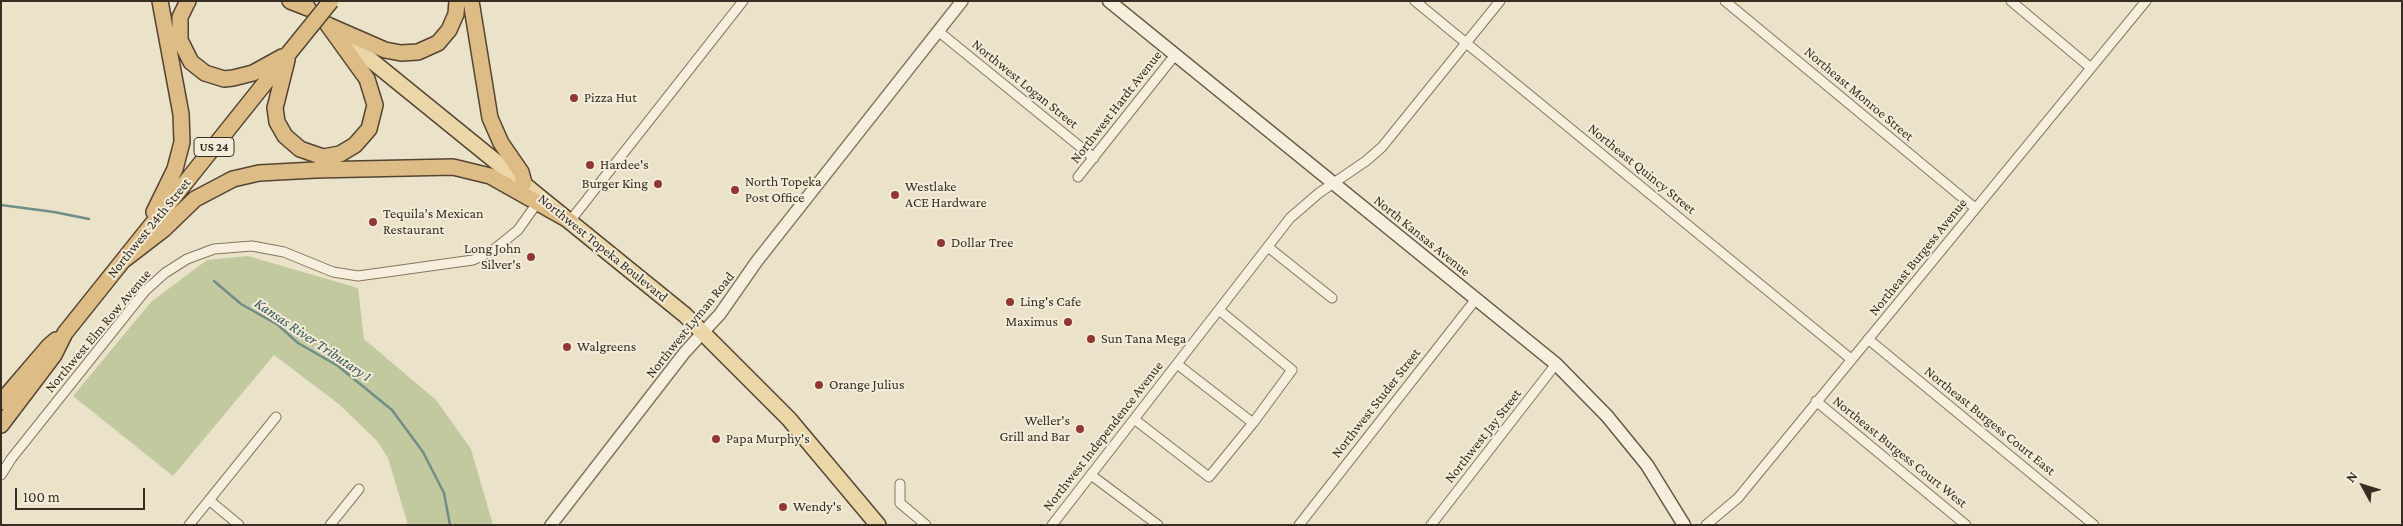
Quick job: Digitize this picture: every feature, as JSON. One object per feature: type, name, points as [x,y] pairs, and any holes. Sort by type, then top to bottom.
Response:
[{"type":"highway","points":[[139,240],[175,169],[182,142],[182,114],[160,1]]},
{"type":"highway","points":[[188,1],[180,17],[180,40],[191,62],[205,74],[224,80],[244,76],[289,53]]},
{"type":"highway","points":[[290,1],[303,4]]},
{"type":"highway","name":"US 24","points":[[289,53],[331,1]]},
{"type":"highway","points":[[328,25],[384,50],[401,53],[418,52],[438,43],[449,30],[456,14],[457,1]]},
{"type":"highway","points":[[471,1],[490,118],[501,143],[521,172],[524,183]]},
{"type":"highway","points":[[289,53],[275,108],[277,122],[285,136],[300,149],[316,155],[332,156],[349,150],[362,139],[369,129],[375,106],[367,79],[328,25]]},
{"type":"highway","name":"Northwest 24th Street","points":[[1,425],[54,355],[65,333],[289,53]]},
{"type":"highway","points":[[124,259],[164,229],[194,199],[233,180],[259,173],[324,169],[453,167],[490,176],[540,200],[570,221]]},
{"type":"highway","name":"Northwest 24th Street","points":[[1,402],[49,346],[65,333]]},
{"type":"main road","name":"North Kansas Avenue","points":[[1108,1],[1556,364],[1607,416],[1647,465],[1684,525]]},
{"type":"main road","name":"Northwest Topeka Boulevard","points":[[303,4],[524,183],[540,200]]},
{"type":"main road","name":"Northwest Topeka Boulevard","points":[[570,221],[703,332],[789,419],[878,525]]},
{"type":"street","points":[[570,221],[742,1]]},
{"type":"street","name":"Northwest Lyman Road","points":[[550,525],[685,352],[720,314],[757,261],[962,1]]},
{"type":"street","name":"Northeast Quincy Street","points":[[1414,1],[1851,359]]},
{"type":"street","name":"Northwest Independence Avenue","points":[[1052,525],[1298,209],[1366,161],[1382,147],[1500,1]]},
{"type":"street","name":"Northeast Monroe Street","points":[[1725,1],[1975,208]]},
{"type":"street","points":[[2011,1],[2091,68]]},
{"type":"street","name":"Northeast Burgess Avenue","points":[[1706,525],[1738,498],[2146,1]]},
{"type":"street","name":"Northwest Logan Street","points":[[938,31],[1094,158]]},
{"type":"street","name":"Northwest Hardt Avenue","points":[[1078,177],[1175,55]]},
{"type":"street","name":"Northwest Elm Row Avenue","points":[[1,475],[145,291],[164,273],[187,259],[214,249],[252,246],[284,252],[333,272],[358,276],[473,260],[492,251],[510,238],[540,200]]},
{"type":"street","points":[[1268,247],[1332,298]]},
{"type":"street","name":"Northwest Studer Street","points":[[1299,525],[1476,299]]},
{"type":"street","points":[[1134,419],[1209,477],[1253,423],[1292,370],[1219,310]]},
{"type":"street","name":"Northeast Burgess Court East","points":[[1868,339],[2094,525]]},
{"type":"street","points":[[1176,364],[1253,423]]},
{"type":"street","name":"Northwest Jay Street","points":[[1432,525],[1556,364]]},
{"type":"street","name":"Northeast Burgess Court West","points":[[1816,402],[1966,525]]},
{"type":"street","points":[[189,525],[276,417]]},
{"type":"street","points":[[1091,474],[1158,525]]},
{"type":"street","points":[[900,484],[900,503],[926,525]]},
{"type":"street","points":[[330,525],[360,489]]},
{"type":"street","points":[[209,500],[239,525]]},
{"type":"green space","points":[[248,256],[358,288],[364,339],[436,400],[471,449],[493,525],[408,525],[388,458],[377,441],[340,405],[274,355],[173,476],[73,396],[151,302],[207,260]]},
{"type":"waterway","name":"Kansas River Tributary 1","points":[[1,205],[89,219]]},
{"type":"waterway","name":"Kansas River Tributary 1","points":[[214,281],[241,304],[278,325],[298,343],[338,366],[392,410],[423,452],[444,493],[450,525]]},
{"type":"place","name":"Pizza Hut","points":[[574,98]]},
{"type":"place","name":"Hardee's","points":[[590,165]]},
{"type":"place","name":"Burger King","points":[[658,184]]},
{"type":"place","name":"North Topeka Post Office","points":[[735,190]]},
{"type":"place","name":"Westlake ACE Hardware","points":[[895,195]]},
{"type":"place","name":"Tequila’s Mexican Restaurant","points":[[373,222]]},
{"type":"place","name":"Dollar Tree","points":[[941,243]]},
{"type":"place","name":"Long John Silver's","points":[[531,257]]},
{"type":"place","name":"Ling's Cafe","points":[[1010,302]]},
{"type":"place","name":"Maximus","points":[[1068,322]]},
{"type":"place","name":"Sun Tana Mega","points":[[1091,339]]},
{"type":"place","name":"Walgreens","points":[[567,347]]},
{"type":"place","name":"Orange Julius","points":[[819,385]]},
{"type":"place","name":"Weller's Grill and Bar","points":[[1080,429]]},
{"type":"place","name":"Papa Murphy's","points":[[716,439]]},
{"type":"place","name":"Wendy's","points":[[783,507]]}]
